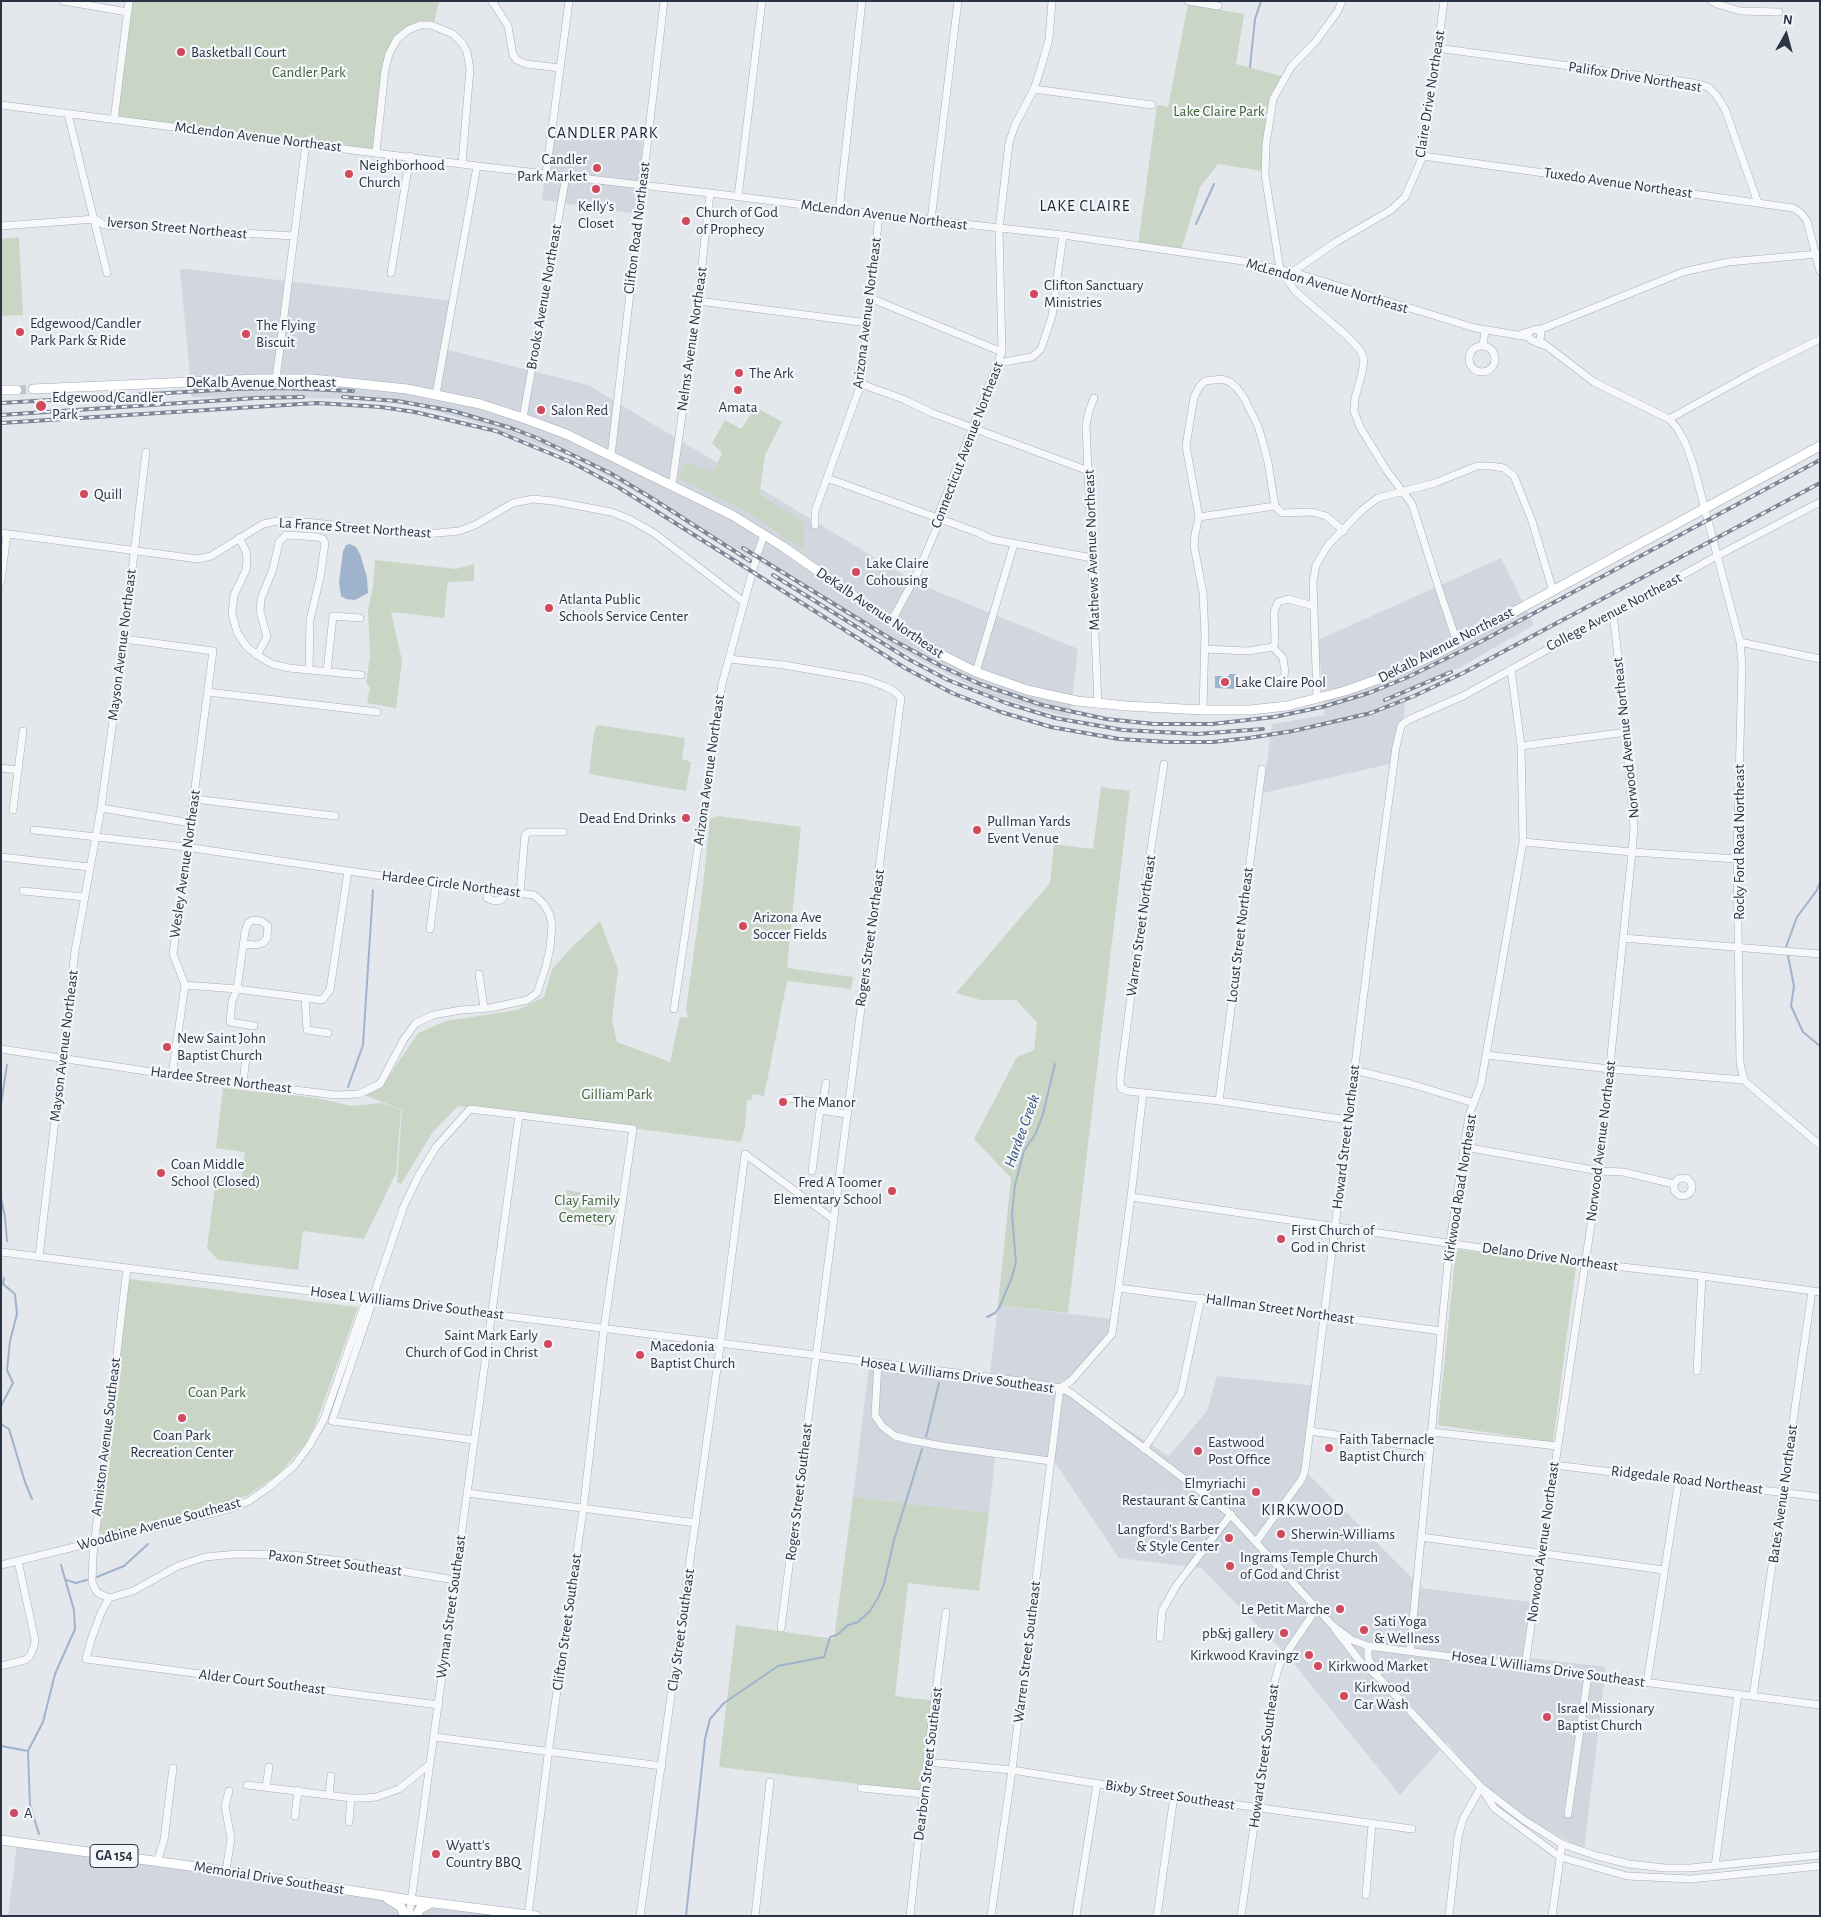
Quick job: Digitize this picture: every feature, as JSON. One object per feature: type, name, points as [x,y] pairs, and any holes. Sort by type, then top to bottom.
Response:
[{"type":"main road","name":"DeKalb Avenue Northeast","points":[[33,389],[276,378],[362,383],[436,394],[480,404],[566,434],[732,515],[942,655],[976,672],[1027,690],[1061,698],[1098,704],[1203,710],[1250,710],[1317,699],[1392,674],[1458,642],[1820,446]]},
{"type":"main road","points":[[1,390],[16,390]]},
{"type":"main road","name":"Memorial Drive Southeast","points":[[1,1840],[226,1871],[381,1896],[531,1915]]},
{"type":"main road","points":[[381,1896],[401,1907],[405,1916]]},
{"type":"main road","points":[[416,1916],[420,1909],[432,1903]]},
{"type":"street","points":[[63,1],[128,12]]},
{"type":"street","points":[[114,120],[129,1]]},
{"type":"street","points":[[492,1],[508,26],[512,51],[517,60],[526,64],[560,68]]},
{"type":"street","points":[[546,174],[568,1]]},
{"type":"street","name":"Clifton Road Northeast","points":[[611,456],[664,1]]},
{"type":"street","points":[[738,197],[762,1]]},
{"type":"street","points":[[839,210],[862,1]]},
{"type":"street","points":[[931,220],[958,1]]},
{"type":"street","name":"Connecticut Avenue Northeast","points":[[891,622],[918,572],[940,520],[939,513],[1002,352],[1000,228],[1009,143],[1034,89],[1049,39],[1052,1]]},
{"type":"street","points":[[1188,1],[1218,6]]},
{"type":"street","points":[[1342,1],[1338,11],[1322,33],[1291,68],[1283,80],[1274,95],[1270,112],[1265,175],[1280,269],[1295,291],[1347,336],[1360,350],[1364,359],[1354,411],[1360,427],[1387,471],[1404,492],[1416,514],[1440,595],[1458,642]]},
{"type":"street","name":"Claire Drive Northeast","points":[[1292,273],[1336,242],[1391,210],[1405,197],[1423,156],[1444,1]]},
{"type":"street","points":[[1712,1],[1740,11],[1779,12]]},
{"type":"street","points":[[376,152],[385,70],[389,54],[397,39],[408,30],[420,25],[431,25],[453,34],[462,43],[467,52],[470,69],[462,164]]},
{"type":"street","name":"Palifox Drive Northeast","points":[[1437,48],[1694,83],[1708,87],[1725,109],[1758,203]]},
{"type":"street","points":[[1034,89],[1152,105]]},
{"type":"street","name":"McLendon Avenue Northeast","points":[[1,105],[477,166],[879,215],[1063,235],[1243,261],[1280,269],[1446,320],[1485,330],[1520,334],[1529,334],[1534,329],[1539,330],[1683,272],[1728,262],[1817,254]]},
{"type":"street","points":[[68,114],[107,273]]},
{"type":"street","points":[[276,378],[306,143]]},
{"type":"street","points":[[391,273],[410,156]]},
{"type":"street","name":"Tuxedo Avenue Northeast","points":[[1423,156],[1793,208],[1801,213],[1807,221],[1817,254]]},
{"type":"street","points":[[436,394],[477,166]]},
{"type":"street","name":"Brooks Avenue Northeast","points":[[523,418],[566,176]]},
{"type":"street","name":"Nelms Avenue Northeast","points":[[672,486],[698,301],[710,193]]},
{"type":"street","name":"Arizona Avenue Northeast","points":[[816,525],[814,511],[860,384],[879,215]]},
{"type":"street","name":"Iverson Street Northeast","points":[[1,226],[94,219],[104,226],[294,236]]},
{"type":"street","points":[[998,363],[1032,357],[1041,349],[1052,316],[1063,235]]},
{"type":"street","points":[[1817,254],[1820,271]]},
{"type":"street","points":[[870,298],[1002,352]]},
{"type":"street","points":[[698,301],[868,323]]},
{"type":"street","points":[[1483,346],[1485,330]]},
{"type":"street","points":[[1538,341],[1541,334],[1539,330]]},
{"type":"street","points":[[1529,334],[1531,340],[1538,341],[1546,346],[1594,382],[1669,419],[1758,370],[1820,339]]},
{"type":"street","points":[[1203,710],[1204,650],[1202,593],[1194,546],[1199,517],[1186,446],[1196,392],[1205,381],[1222,379],[1238,388],[1258,426],[1268,462],[1275,506],[1282,513],[1312,512],[1326,516],[1344,531]]},
{"type":"street","points":[[860,384],[903,399],[932,413],[1089,471]]},
{"type":"street","name":"Mathews Avenue Northeast","points":[[1094,398],[1086,425],[1098,704]]},
{"type":"street","name":"Rocky Ford Road Northeast","points":[[1669,419],[1686,442],[1740,642],[1742,664],[1737,859],[1739,1044],[1740,1064],[1744,1080]]},
{"type":"street","name":"Mayson Avenue Northeast","points":[[39,1256],[75,951],[101,808],[124,640],[146,452]]},
{"type":"street","points":[[1317,699],[1313,582],[1316,565],[1328,545],[1344,531],[1362,510],[1378,498],[1435,483],[1477,466],[1504,468],[1514,476],[1532,521],[1553,591]]},
{"type":"street","points":[[827,478],[991,539],[1092,558]]},
{"type":"street","name":"La France Street Northeast","points":[[4,534],[198,560],[211,556],[263,524],[277,521],[305,522],[418,534],[437,533],[459,530],[475,525],[513,503],[533,500],[553,501],[611,512],[629,519],[654,533],[744,602]]},
{"type":"street","name":"College Avenue Northeast","points":[[1408,720],[1463,696],[1717,556],[1820,502]]},
{"type":"street","points":[[1199,517],[1275,506]]},
{"type":"street","points":[[1,581],[4,534]]},
{"type":"street","name":"Arizona Avenue Northeast","points":[[674,1009],[722,684],[764,535]]},
{"type":"street","points":[[257,655],[267,637],[260,611],[261,599],[281,538],[286,536],[318,537],[323,539],[325,543],[320,578],[310,620],[309,669]]},
{"type":"street","points":[[239,538],[246,551],[247,560],[246,570],[234,596],[232,614],[233,621],[246,646],[272,664],[289,668],[361,674]]},
{"type":"street","points":[[976,672],[1014,544]]},
{"type":"street","points":[[1273,647],[1275,642],[1274,612],[1278,602],[1288,599],[1314,606]]},
{"type":"street","name":"Norwood Avenue Northeast","points":[[1525,1666],[1599,1171],[1634,828],[1626,739],[1627,732],[1612,614]]},
{"type":"street","points":[[327,671],[333,616],[360,618]]},
{"type":"street","name":"Wesley Avenue Northeast","points":[[124,640],[213,651],[173,954],[185,986],[172,1075]]},
{"type":"street","points":[[1740,642],[1820,659]]},
{"type":"street","points":[[1204,650],[1248,652],[1273,647]]},
{"type":"street","points":[[1253,683],[1283,678],[1285,672],[1284,662],[1280,653],[1273,647]]},
{"type":"street","name":"Rogers Street Northeast","points":[[729,659],[784,665],[864,679],[884,686],[901,698],[846,1114],[817,1356]]},
{"type":"street","name":"Kirkwood Road Northeast","points":[[1410,1651],[1450,1242],[1466,1147],[1469,1115],[1481,1084],[1523,842],[1521,746],[1510,669]]},
{"type":"street","points":[[208,692],[377,712]]},
{"type":"street","name":"Howard Street Northeast","points":[[1256,1542],[1302,1479],[1305,1470],[1396,747],[1401,726],[1408,720]]},
{"type":"street","points":[[13,810],[23,731]]},
{"type":"street","points":[[1521,746],[1627,732]]},
{"type":"street","name":"Warren Street Northeast","points":[[1143,1093],[1127,1091],[1121,1088],[1122,1071],[1146,881],[1164,764]]},
{"type":"street","points":[[1,768],[18,770]]},
{"type":"street","name":"Locust Street Northeast","points":[[1219,1101],[1262,769]]},
{"type":"street","points":[[194,799],[335,816]]},
{"type":"street","points":[[101,808],[191,823]]},
{"type":"street","points":[[34,830],[96,837]]},
{"type":"street","points":[[520,893],[524,835],[529,832],[563,832]]},
{"type":"street","name":"Hardee Circle Northeast","points":[[96,837],[186,847],[436,884],[534,895],[544,904],[550,916],[552,926],[546,966],[537,993],[528,1000],[433,1015],[416,1022],[404,1039],[380,1084]]},
{"type":"street","points":[[1523,842],[1737,859]]},
{"type":"street","points":[[1,858],[89,866]]},
{"type":"street","points":[[185,986],[237,989],[322,1000],[330,990],[348,871]]},
{"type":"street","points":[[430,928],[436,884]]},
{"type":"street","points":[[23,891],[84,897]]},
{"type":"street","points":[[1623,938],[1820,954]]},
{"type":"street","points":[[243,944],[230,1022],[254,1026]]},
{"type":"street","points":[[479,974],[484,1008]]},
{"type":"street","points":[[305,998],[307,1030],[328,1033]]},
{"type":"street","name":"Hardee Street Northeast","points":[[1,1049],[172,1075],[336,1095],[359,1094],[380,1084]]},
{"type":"street","points":[[1486,1055],[1610,1069],[1744,1080],[1820,1144]]},
{"type":"street","points":[[242,1083],[246,1056]]},
{"type":"street","points":[[1354,1070],[1411,1084],[1474,1103]]},
{"type":"street","points":[[812,1171],[820,1110],[826,1083]]},
{"type":"street","points":[[1060,1388],[1071,1382],[1112,1334],[1132,1197],[1143,1093],[1219,1101],[1348,1120]]},
{"type":"street","points":[[788,1098],[846,1114]]},
{"type":"street","name":"Woodbine Avenue Southeast","points":[[1,1565],[229,1509],[249,1501],[294,1466],[309,1446],[324,1419],[364,1306],[374,1294],[404,1206],[419,1175],[436,1147],[470,1109],[519,1115]]},
{"type":"street","name":"Clifton Street Southeast","points":[[519,1115],[633,1129],[604,1328],[584,1507],[549,1751],[531,1915]]},
{"type":"street","name":"Wyman Street Southeast","points":[[409,1916],[519,1115]]},
{"type":"street","points":[[1466,1147],[1599,1171],[1622,1172],[1674,1184]]},
{"type":"street","name":"Clay Street Southeast","points":[[640,1916],[721,1343],[745,1154],[833,1219]]},
{"type":"street","name":"Delano Drive Northeast","points":[[1132,1197],[1585,1263],[1702,1276],[1816,1292]]},
{"type":"street","name":"Hosea L Williams Drive Southeast","points":[[1,1252],[878,1363],[1060,1388],[1071,1393],[1231,1514],[1332,1625],[1352,1640],[1368,1646],[1820,1705]]},
{"type":"street","name":"Anniston Avenue Southeast","points":[[109,1598],[98,1593],[92,1582],[94,1542],[127,1268]]},
{"type":"street","points":[[1697,1371],[1702,1276]]},
{"type":"street","name":"Hallman Street Northeast","points":[[1119,1288],[1441,1331]]},
{"type":"street","name":"Bates Avenue Northeast","points":[[1753,1696],[1783,1491],[1816,1292]]},
{"type":"street","points":[[369,1298],[371,1306],[332,1420],[474,1440]]},
{"type":"street","points":[[1144,1450],[1181,1393],[1201,1298]]},
{"type":"street","name":"Rogers Street Southeast","points":[[781,1628],[817,1356]]},
{"type":"street","points":[[878,1363],[875,1415],[882,1426],[895,1436],[942,1446],[1050,1461]]},
{"type":"street","name":"Warren Street Southeast","points":[[991,1916],[1012,1770],[1060,1388]]},
{"type":"street","points":[[1310,1431],[1430,1449]]},
{"type":"street","points":[[1432,1432],[1557,1446]]},
{"type":"street","name":"Ridgedale Road Northeast","points":[[1554,1465],[1783,1491],[1820,1497]]},
{"type":"street","points":[[1647,1682],[1679,1479]]},
{"type":"street","points":[[467,1493],[696,1522]]},
{"type":"street","points":[[1160,1638],[1162,1611],[1176,1586],[1231,1514]]},
{"type":"street","points":[[1421,1537],[1664,1570]]},
{"type":"street","name":"Paxon Street Southeast","points":[[109,1598],[133,1591],[171,1570],[193,1561],[221,1555],[237,1554],[294,1555],[322,1558],[455,1580]]},
{"type":"street","points":[[1,1666],[25,1660],[30,1656],[35,1640],[18,1561]]},
{"type":"street","name":"Alder Court Southeast","points":[[109,1598],[101,1613],[86,1659],[438,1705]]},
{"type":"street","name":"Howard Street Southeast","points":[[1242,1916],[1275,1680],[1279,1666],[1317,1608]]},
{"type":"street","name":"Dearborn Street Southeast","points":[[910,1916],[946,1612]]},
{"type":"street","points":[[1332,1625],[1349,1649],[1381,1680],[1481,1787],[1524,1820],[1562,1844],[1629,1864],[1665,1868],[1715,1866],[1820,1855]]},
{"type":"street","points":[[1368,1646],[1368,1658],[1381,1680]]},
{"type":"street","points":[[1568,1814],[1588,1674]]},
{"type":"street","points":[[1715,1866],[1738,1694]]},
{"type":"street","points":[[435,1737],[662,1766]]},
{"type":"street","name":"Bixby Street Southeast","points":[[927,1762],[1012,1770],[1174,1796],[1412,1829]]},
{"type":"street","points":[[247,1785],[351,1798],[376,1797],[401,1787],[430,1764]]},
{"type":"street","points":[[266,1787],[269,1767]]},
{"type":"street","points":[[158,1862],[164,1840],[173,1768]]},
{"type":"street","points":[[329,1795],[331,1776]]},
{"type":"street","points":[[754,1916],[770,1782]]},
{"type":"street","points":[[1076,1916],[1096,1784]]},
{"type":"street","points":[[1481,1787],[1494,1808],[1560,1857],[1627,1876],[1690,1879],[1820,1866]]},
{"type":"street","points":[[1448,1916],[1458,1837],[1463,1819],[1481,1787]]},
{"type":"street","points":[[861,1788],[923,1794]]},
{"type":"street","points":[[295,1816],[298,1790]]},
{"type":"street","points":[[226,1871],[231,1838],[225,1806],[229,1791]]},
{"type":"street","points":[[1157,1916],[1174,1796]]},
{"type":"street","points":[[349,1822],[351,1798]]},
{"type":"street","points":[[1366,1895],[1372,1824]]},
{"type":"street","points":[[1552,1916],[1562,1844]]},
{"type":"shaded area","points":[[550,126],[643,140],[637,214],[542,200]]},
{"type":"shaded area","points":[[180,269],[454,301],[444,349],[588,385],[917,583],[1078,649],[1070,718],[987,694],[895,647],[799,584],[570,456],[472,421],[419,407],[374,399],[192,397]]},
{"type":"shaded area","points":[[1501,558],[1534,625],[1459,668],[1407,689],[1398,762],[1263,793],[1272,724],[1325,715],[1318,640]]},
{"type":"shaded area","points":[[998,1305],[1120,1320],[1061,1387],[1169,1456],[1207,1411],[1217,1376],[1317,1386],[1307,1473],[1422,1588],[1537,1603],[1529,1658],[1606,1667],[1584,1850],[1488,1797],[1447,1742],[1400,1795],[1285,1653],[1201,1568],[1119,1558],[1052,1458],[996,1451],[989,1513],[853,1497],[870,1358],[990,1374]]},
{"type":"shaded area","points":[[17,1843],[529,1916],[8,1916]]},
{"type":"green space","name":"Candler Park","points":[[128,1],[439,1],[434,23],[410,27],[386,57],[375,149],[332,146],[113,118]]},
{"type":"green space","name":"Lake Claire Park","points":[[1188,4],[1244,14],[1236,64],[1285,77],[1273,99],[1263,171],[1218,164],[1200,187],[1181,251],[1138,245],[1157,105],[1168,107]]},
{"type":"green space","points":[[19,237],[23,315],[1,316],[1,239]]},
{"type":"green space","points":[[756,407],[782,422],[765,455],[761,495],[804,523],[803,550],[746,511],[679,479],[685,463],[714,471],[722,453],[712,443],[725,420],[741,429]]},
{"type":"green space","points":[[375,560],[456,569],[474,564],[474,581],[448,582],[444,618],[391,612],[402,661],[396,708],[367,703],[370,687],[366,682],[370,657],[368,610],[373,587]]},
{"type":"green space","points":[[597,725],[685,738],[682,759],[691,762],[686,791],[589,774],[594,732]]},
{"type":"green space","points":[[1101,787],[1130,791],[1068,1313],[998,1305],[1011,1178],[974,1139],[1017,1057],[1034,1050],[1037,1022],[1016,1000],[980,1000],[956,993],[1050,883],[1054,844],[1093,849]]},
{"type":"green space","name":"Gilliam Park","points":[[718,816],[801,827],[787,968],[853,977],[851,989],[787,981],[764,1096],[753,1094],[751,1100],[747,1100],[745,1127],[741,1142],[458,1106],[432,1133],[401,1184],[397,1182],[402,1110],[365,1095],[381,1088],[418,1033],[446,1021],[517,1010],[544,997],[552,969],[600,921],[618,969],[612,1020],[617,1042],[670,1062],[680,1017],[688,1018],[686,1009],[710,819]]},
{"type":"green space","points":[[223,1088],[317,1098],[351,1106],[382,1103],[401,1110],[396,1173],[364,1239],[303,1231],[298,1270],[218,1260],[207,1248],[216,1179],[241,1182],[245,1152],[216,1148]]},
{"type":"green space","name":"Clay Family Cemetery","points":[[566,1190],[613,1198],[608,1227],[562,1220]]},
{"type":"green space","points":[[1456,1249],[1576,1266],[1553,1442],[1438,1425]]},
{"type":"green space","name":"Coan Park","points":[[129,1279],[358,1307],[316,1423],[306,1443],[278,1475],[248,1495],[220,1506],[103,1535],[99,1530]]},
{"type":"green space","points":[[853,1497],[989,1513],[979,1591],[908,1583],[895,1696],[937,1701],[925,1792],[719,1767],[736,1625],[834,1639]]},
{"type":"water","points":[[350,544],[356,547],[360,554],[367,577],[368,593],[355,600],[346,599],[341,596],[339,583],[343,551],[346,545]]},
{"type":"water","name":"Lake Claire Pool","points":[[1229,674],[1236,674],[1235,689],[1215,688],[1215,676],[1229,676]]},
{"type":"waterway","points":[[1250,67],[1255,19],[1261,1]]},
{"type":"waterway","points":[[1196,224],[1214,184]]},
{"type":"waterway","points":[[1786,947],[1797,917],[1817,890],[1820,882]]},
{"type":"waterway","points":[[348,1087],[363,1045],[373,890]]},
{"type":"waterway","points":[[1788,956],[1794,986],[1791,1006],[1803,1032],[1820,1046]]},
{"type":"waterway","name":"Hardee Creek","points":[[987,1317],[995,1313],[999,1308],[1016,1263],[1012,1214],[1015,1185],[1024,1151],[1036,1133],[1043,1114],[1055,1064]]},
{"type":"waterway","points":[[1,1104],[7,1065]]},
{"type":"waterway","points":[[1,1198],[7,1241]]},
{"type":"waterway","points":[[1,1406],[13,1383],[7,1370],[10,1341],[17,1314],[15,1294],[3,1284],[4,1278]]},
{"type":"waterway","points":[[926,1437],[939,1383]]},
{"type":"waterway","points":[[1,1424],[9,1429],[32,1499]]},
{"type":"waterway","points":[[686,1916],[705,1739],[710,1719],[724,1703],[778,1666],[824,1657],[830,1637],[837,1635],[848,1625],[858,1622],[870,1611],[884,1584],[894,1540],[922,1449]]},
{"type":"waterway","points":[[97,1577],[124,1566],[148,1544]]},
{"type":"waterway","points":[[39,1834],[30,1805],[28,1751],[43,1722],[55,1674],[75,1629],[74,1610],[61,1565]]},
{"type":"waterway","points":[[66,1580],[76,1583],[87,1580]]},
{"type":"waterway","points":[[1,1746],[28,1751]]},
{"type":"tunnel","points":[[17,390],[33,389]]},
{"type":"railway","points":[[1,403],[235,389],[283,388],[353,391]]},
{"type":"railway","points":[[1,415],[256,398],[303,397]]},
{"type":"railway","points":[[343,397],[397,401],[453,411],[511,428],[537,438],[610,473],[750,561]]},
{"type":"railway","points":[[1,423],[317,403],[381,407],[415,412],[496,431],[571,462],[618,487],[905,668],[952,693],[1001,712],[1051,727],[1119,739],[1168,742],[1213,742],[1293,731],[1371,713],[1414,696],[1463,673],[1820,483]]},
{"type":"railway","points":[[743,548],[891,639],[943,667],[980,684],[1042,705],[1106,719],[1154,724],[1212,724],[1274,717],[1322,707],[1369,693],[1408,677],[1480,642],[1820,460]]},
{"type":"railway","points":[[773,575],[910,660],[948,680],[1006,703],[1055,718],[1123,730],[1197,734],[1263,729]]},
{"type":"railway","points":[[1385,700],[1451,672]]},
{"type":"place","name":"Basketball Court","points":[[181,52]]},
{"type":"place","name":"Candler Park Market","points":[[597,168]]},
{"type":"place","name":"Neighborhood Church","points":[[349,174]]},
{"type":"place","name":"Kelly's Closet","points":[[596,189]]},
{"type":"place","name":"Church of God of Prophecy","points":[[686,221]]},
{"type":"place","name":"Clifton Sanctuary Ministries","points":[[1034,294]]},
{"type":"place","name":"Edgewood/Candler Park Park & Ride","points":[[20,332]]},
{"type":"place","name":"The Flying Biscuit","points":[[246,334]]},
{"type":"place","name":"The Ark","points":[[739,373]]},
{"type":"place","name":"Amata","points":[[738,390]]},
{"type":"place","name":"Edgewood/Candler Park","points":[[41,406]]},
{"type":"place","name":"Salon Red","points":[[541,410]]},
{"type":"place","name":"Quill","points":[[84,494]]},
{"type":"place","name":"Lake Claire Cohousing","points":[[856,572]]},
{"type":"place","name":"Atlanta Public Schools Service Center","points":[[549,608]]},
{"type":"place","name":"Lake Claire Pool","points":[[1225,682]]},
{"type":"place","name":"Dead End Drinks","points":[[686,818]]},
{"type":"place","name":"Pullman Yards Event Venue","points":[[977,830]]},
{"type":"place","name":"Arizona Ave Soccer Fields","points":[[743,926]]},
{"type":"place","name":"New Saint John Baptist Church","points":[[167,1047]]},
{"type":"place","name":"The Manor","points":[[783,1102]]},
{"type":"place","name":"Coan Middle School (Closed)","points":[[161,1173]]},
{"type":"place","name":"Fred A Toomer Elementary School","points":[[892,1191]]},
{"type":"place","name":"First Church of God in Christ","points":[[1281,1239]]},
{"type":"place","name":"Saint Mark Early Church of God in Christ","points":[[548,1344]]},
{"type":"place","name":"Macedonia Baptist Church","points":[[640,1355]]},
{"type":"place","name":"Coan Park Recreation Center","points":[[182,1418]]},
{"type":"place","name":"Faith Tabernacle Baptist Church","points":[[1329,1448]]},
{"type":"place","name":"Eastwood Post Office","points":[[1198,1451]]},
{"type":"place","name":"Elmyriachi Restaurant & Cantina","points":[[1256,1492]]},
{"type":"place","name":"Sherwin-Williams","points":[[1281,1534]]},
{"type":"place","name":"Langford's Barber & Style Center","points":[[1229,1538]]},
{"type":"place","name":"Ingrams Temple Church of God and Christ","points":[[1230,1566]]},
{"type":"place","name":"Le Petit Marche","points":[[1340,1609]]},
{"type":"place","name":"Sati Yoga & Wellness","points":[[1364,1630]]},
{"type":"place","name":"pb&j gallery","points":[[1284,1633]]},
{"type":"place","name":"Kirkwood Kravingz","points":[[1309,1655]]},
{"type":"place","name":"Kirkwood Market","points":[[1318,1666]]},
{"type":"place","name":"Kirkwood Car Wash","points":[[1344,1696]]},
{"type":"place","name":"Israel Missionary Baptist Church","points":[[1547,1717]]},
{"type":"place","name":"A","points":[[14,1813]]},
{"type":"place","name":"Wyatt's Country BBQ","points":[[436,1854]]},
{"type":"district","name":"CANDLER PARK","points":[[603,133]]},
{"type":"district","name":"LAKE CLAIRE","points":[[1085,206]]},
{"type":"district","name":"KIRKWOOD","points":[[1303,1510]]}]
